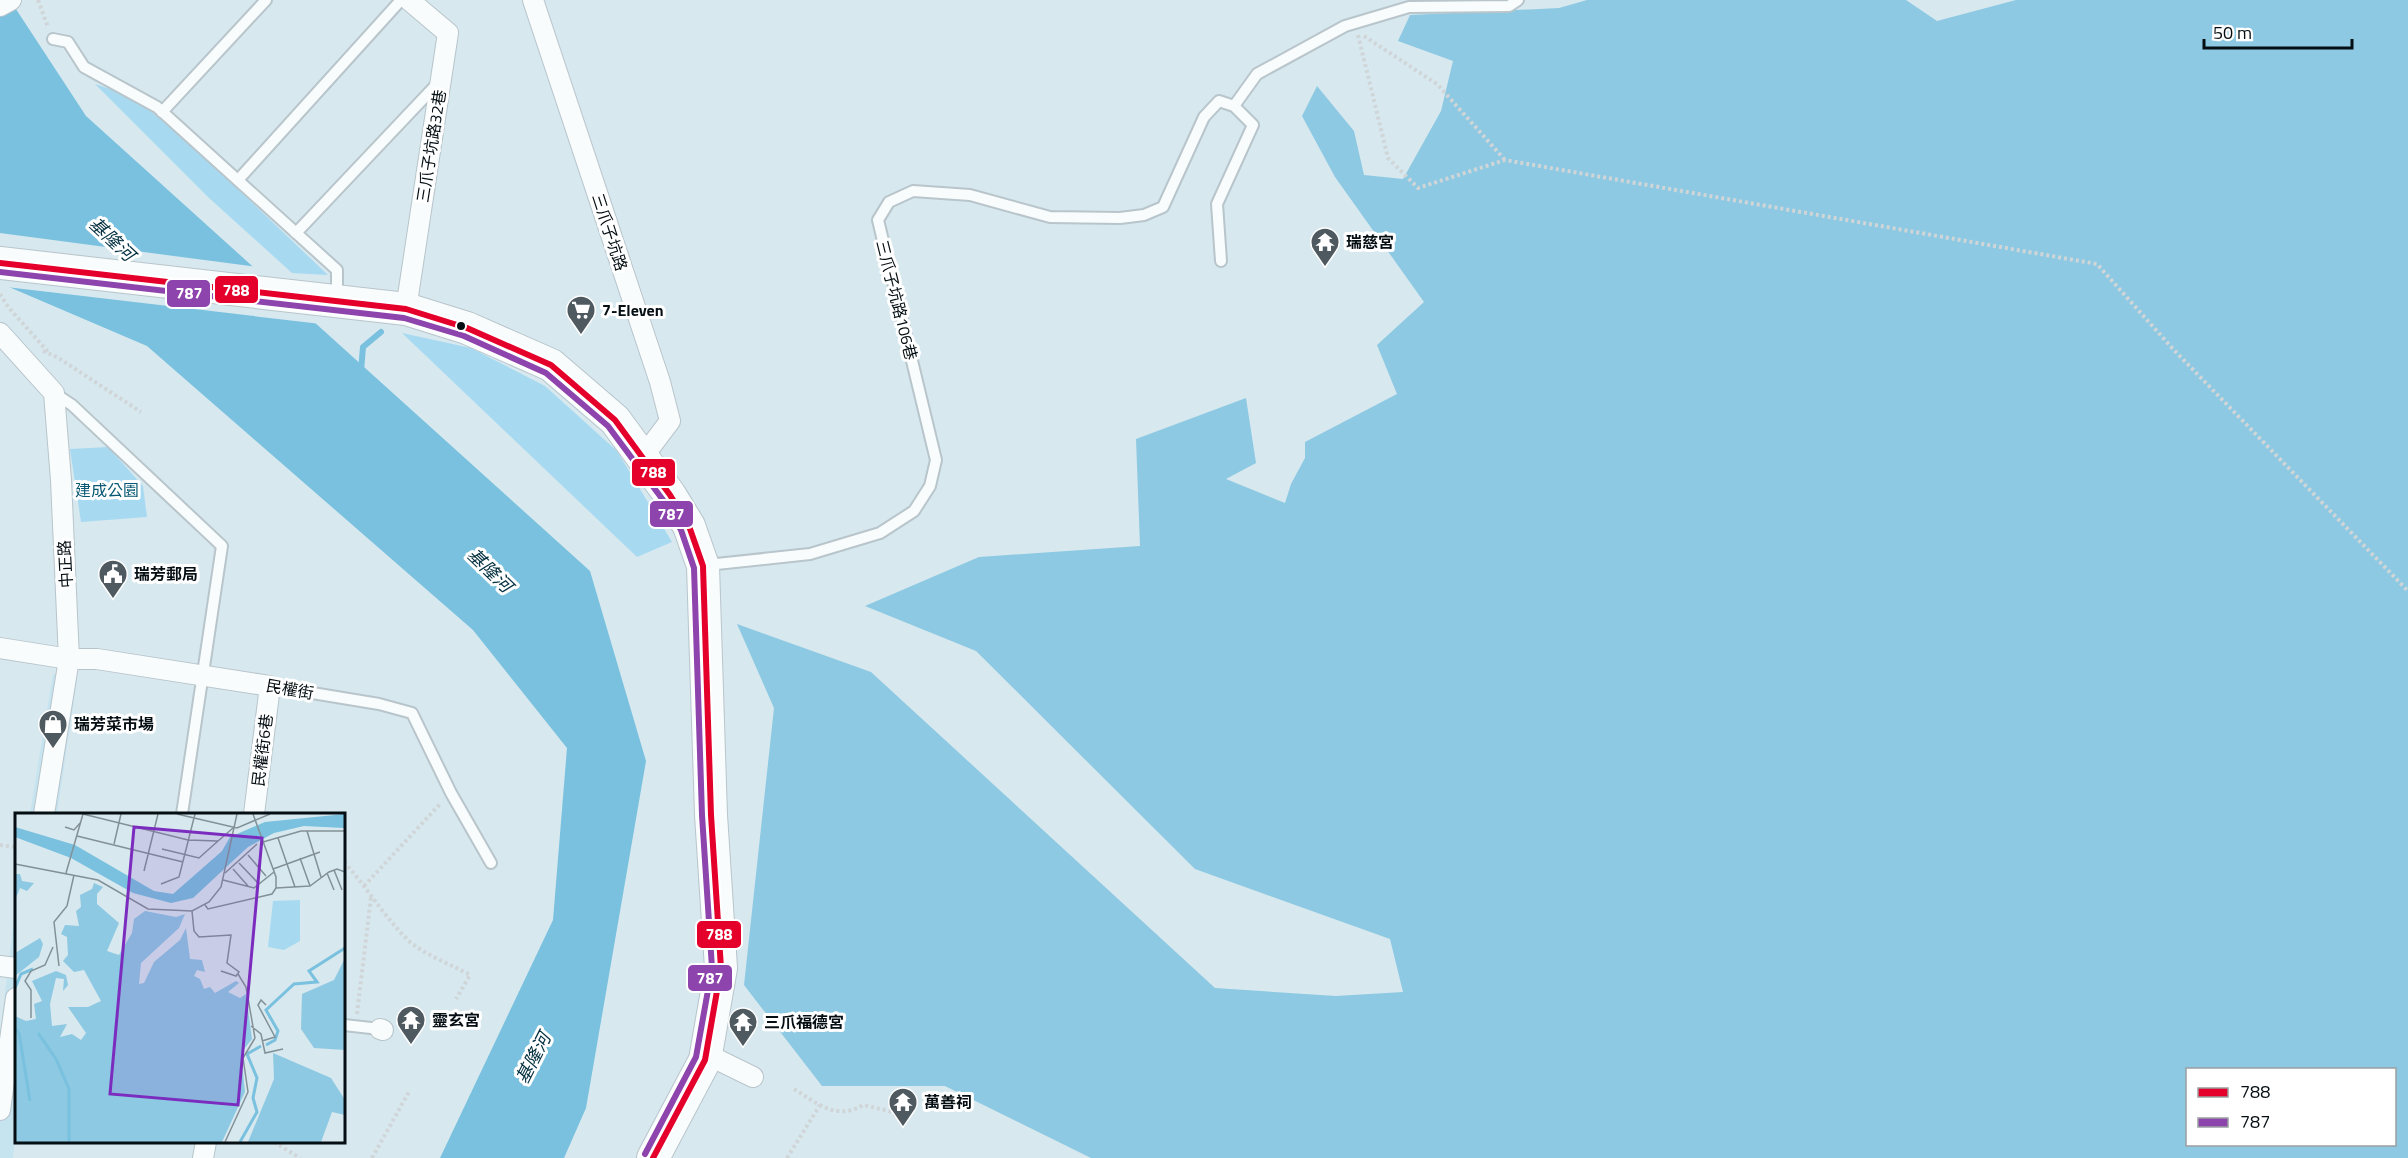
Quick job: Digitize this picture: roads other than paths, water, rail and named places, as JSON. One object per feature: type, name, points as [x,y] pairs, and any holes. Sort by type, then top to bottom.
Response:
[{"type":"main road","points":[[0,263],[337,303],[406,309],[467,328],[551,364],[615,420],[689,526],[704,566],[711,815],[721,968],[705,1060],[653,1158]]},
{"type":"street","points":[[0,6],[11,0]]},
{"type":"street","name":"三爪子坑路32巷","points":[[406,309],[448,33],[409,0]]},
{"type":"street","name":"三爪子坑路","points":[[533,0],[660,382],[670,421],[642,458]]},
{"type":"street","points":[[0,333],[54,393]]},
{"type":"street","name":"中正路","points":[[44,813],[69,659],[61,480],[54,393]]},
{"type":"street","name":"民權街","points":[[0,648],[69,659],[97,659],[270,686]]},
{"type":"street","name":"民權街6巷","points":[[254,813],[270,686]]},
{"type":"street","points":[[0,966],[15,968]]},
{"type":"street","points":[[0,1110],[15,1005]]},
{"type":"street","points":[[706,1054],[753,1077]]},
{"type":"street","points":[[203,1158],[206,1143]]},
{"type":"lane","points":[[162,112],[266,0]]},
{"type":"lane","points":[[238,180],[401,0]]},
{"type":"lane","points":[[1221,261],[1216,204],[1253,125],[1234,106],[1257,74],[1345,26],[1361,21],[1409,8],[1509,6],[1518,0]]},
{"type":"lane","points":[[53,39],[68,42],[84,67],[157,107],[337,270],[337,303]]},
{"type":"lane","points":[[296,233],[441,79]]},
{"type":"lane","name":"三爪子坑路106巷","points":[[704,566],[810,554],[880,533],[914,511],[930,486],[936,460],[878,220],[890,202],[913,191],[970,195],[1050,217],[1120,218],[1144,215],[1163,207],[1204,117],[1219,101],[1234,106]]},
{"type":"lane","points":[[54,393],[72,405],[222,546],[182,813]]},
{"type":"lane","name":"民權街","points":[[270,686],[379,704],[412,712],[451,793],[491,863]]},
{"type":"lane","points":[[345,1025],[382,1030]]},
{"type":"water","name":"基隆河","points":[[0,0],[10,0],[86,116],[590,571],[646,761],[586,1108],[564,1158],[440,1158],[553,920],[567,748],[473,630],[147,346],[9,287],[0,240]]},
{"type":"waterway","points":[[361,371],[363,347],[381,332]]},
{"type":"place","name":"瑞慈宮","points":[[1325,268]]},
{"type":"place","name":"7-Eleven","points":[[581,336]]},
{"type":"place","name":"瑞芳郵局","points":[[113,600]]},
{"type":"place","name":"瑞芳菜市場","points":[[53,750]]},
{"type":"place","name":"靈玄宮","points":[[411,1046]]},
{"type":"place","name":"三爪福德宮","points":[[743,1048]]},
{"type":"place","name":"萬善祠","points":[[903,1128]]},
{"type":"park label","name":"建成公園","points":[[107,490]]}]
